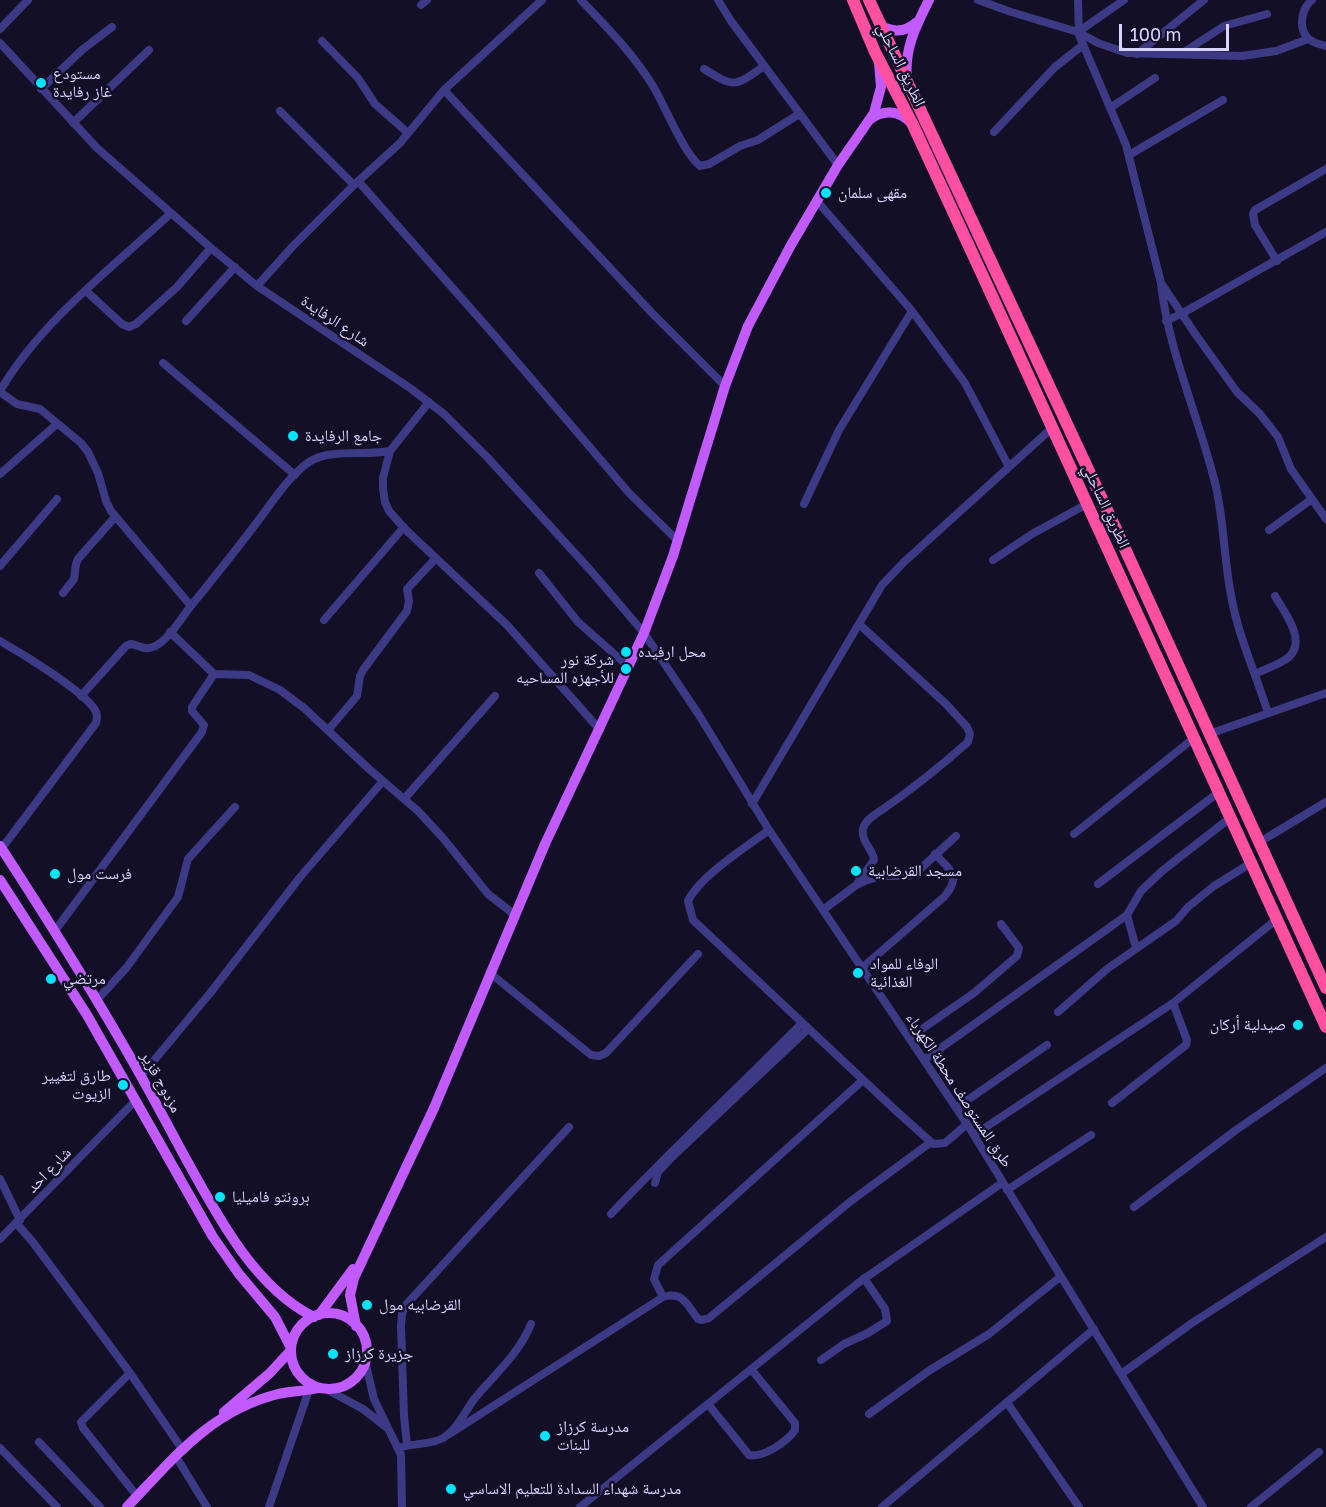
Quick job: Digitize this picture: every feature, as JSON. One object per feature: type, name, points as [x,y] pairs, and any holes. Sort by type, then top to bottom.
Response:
[{"type":"highway","name":"الطريق الساحلي","points":[[853,0],[875,52],[913,125],[1326,1027]]},
{"type":"highway","name":"الطريق الساحلي","points":[[869,0],[1115,527],[1326,988]]},
{"type":"main road","points":[[907,80],[908,48],[929,0]]},
{"type":"main road","points":[[881,26],[899,31],[910,27],[920,19]]},
{"type":"main road","points":[[356,1326],[351,1302],[354,1278],[434,1108],[545,844],[644,633],[677,540],[739,347],[759,303],[817,201],[877,105],[881,87],[880,69],[875,52]]},
{"type":"main road","points":[[869,121],[878,114],[889,112],[905,117],[913,125]]},
{"type":"main road","name":"مزدوج قزير","points":[[1,847],[97,1000],[227,1230],[264,1279],[280,1296],[291,1305],[316,1316]]},
{"type":"main road","name":"مزدوج قزير","points":[[0,880],[87,1015],[213,1238],[275,1317],[291,1349]]},
{"type":"main road","points":[[115,1064],[129,1056]]},
{"type":"main road","points":[[319,1389],[305,1381],[292,1359],[291,1349],[296,1333],[307,1321],[316,1316],[340,1288],[370,1244]]},
{"type":"main road","points":[[218,1419],[280,1393],[348,1384],[359,1374],[365,1361],[366,1346],[356,1326],[347,1318],[336,1314],[316,1316]]},
{"type":"main road","points":[[127,1507],[178,1452],[270,1373],[291,1349]]},
{"type":"street","points":[[0,29],[28,0]]},
{"type":"street","points":[[258,286],[293,246],[400,143],[444,90],[542,0]]},
{"type":"street","points":[[580,0],[616,37],[640,67],[700,166],[709,164],[740,146],[758,141],[799,114]]},
{"type":"street","points":[[718,0],[838,165]]},
{"type":"street","points":[[978,0],[1078,32],[1098,43],[1126,53],[1242,56],[1260,54],[1308,39],[1326,46]]},
{"type":"street","points":[[1078,0],[1078,32],[1129,155],[1161,283],[1166,321],[1214,479],[1225,536],[1231,595],[1239,627],[1268,713]]},
{"type":"street","points":[[1078,32],[1124,0]]},
{"type":"street","points":[[1137,54],[1204,0]]},
{"type":"street","points":[[1308,39],[1304,32],[1304,12],[1307,4],[1312,0]]},
{"type":"street","points":[[1180,55],[1224,26],[1267,14]]},
{"type":"street","points":[[40,89],[82,50],[112,27]]},
{"type":"street","points":[[322,40],[358,78],[375,104],[408,133]]},
{"type":"street","name":"شارع الرفايدة","points":[[0,43],[40,89],[97,148],[211,248],[258,286],[429,402],[461,430],[592,572],[644,633]]},
{"type":"street","points":[[994,132],[1055,67],[1083,45]]},
{"type":"street","points":[[73,123],[149,50]]},
{"type":"street","points":[[704,69],[727,83],[735,84],[742,82],[764,66]]},
{"type":"street","points":[[1110,108],[1155,78]]},
{"type":"street","points":[[444,90],[651,312],[725,386]]},
{"type":"street","points":[[1129,155],[1223,100]]},
{"type":"street","points":[[280,111],[356,183],[494,335],[629,493],[677,540]]},
{"type":"street","points":[[1277,261],[1256,225],[1253,214],[1256,210],[1326,169]]},
{"type":"street","points":[[817,201],[912,311],[965,383],[1010,467]]},
{"type":"street","points":[[170,213],[33,343],[16,364],[0,391],[17,404],[40,409],[81,443],[99,473],[106,501],[115,517],[191,606]]},
{"type":"street","points":[[1166,321],[1326,232]]},
{"type":"street","points":[[87,291],[122,324],[129,327],[136,324],[166,298],[211,248]]},
{"type":"street","points":[[186,321],[234,267]]},
{"type":"street","points":[[1161,283],[1237,392],[1274,431],[1291,469],[1326,519]]},
{"type":"street","points":[[804,504],[839,429],[912,311]]},
{"type":"street","points":[[163,363],[295,475]]},
{"type":"street","points":[[429,402],[390,451],[383,478],[384,495],[389,511],[507,625],[600,730]]},
{"type":"street","points":[[0,474],[57,424]]},
{"type":"street","points":[[752,804],[875,596],[891,574],[1052,428]]},
{"type":"street","points":[[81,696],[126,646],[131,644],[144,649],[153,647],[170,632],[295,475],[310,461],[324,456],[375,454],[390,451]]},
{"type":"street","points":[[0,566],[57,499]]},
{"type":"street","points":[[1269,530],[1312,499]]},
{"type":"street","points":[[993,560],[1032,534],[1087,504]]},
{"type":"street","points":[[63,593],[74,579],[78,559],[115,517]]},
{"type":"street","points":[[324,620],[404,527]]},
{"type":"street","points":[[329,729],[357,696],[363,670],[407,611],[409,601],[407,588],[436,558]]},
{"type":"street","points":[[540,573],[578,622],[629,667]]},
{"type":"street","points":[[1255,674],[1288,658],[1294,650],[1296,637],[1275,596]]},
{"type":"street","points":[[823,910],[857,884],[874,860],[863,832],[864,825],[869,819],[927,778],[968,742],[970,734],[946,704],[859,624]]},
{"type":"street","points":[[170,632],[214,674],[238,673],[262,680],[280,690],[329,729],[383,781],[405,798],[443,838],[488,894],[514,915]]},
{"type":"street","name":"طرق المستوصف محطة الكهرباء","points":[[644,633],[699,715],[769,830],[967,1124],[1203,1507]]},
{"type":"street","points":[[0,641],[81,696],[96,710],[98,717],[96,723],[1,847]]},
{"type":"street","points":[[54,932],[202,732],[204,725],[192,711],[192,707],[214,674]]},
{"type":"street","points":[[1209,734],[1326,693]]},
{"type":"street","points":[[405,798],[495,696]]},
{"type":"street","points":[[1074,834],[1194,738]]},
{"type":"street","points":[[141,1076],[211,992],[301,876],[383,781]]},
{"type":"street","points":[[1098,884],[1219,792]]},
{"type":"street","points":[[1258,843],[1326,802]]},
{"type":"street","points":[[97,1000],[127,967],[178,897],[188,859],[235,807]]},
{"type":"street","points":[[924,1059],[1127,915],[1141,891],[1162,871],[1230,818]]},
{"type":"street","points":[[769,830],[718,868],[699,886],[688,901],[693,920],[932,1142],[939,1145],[945,1143],[967,1124]]},
{"type":"street","points":[[857,884],[880,876],[908,876],[916,873],[956,836]]},
{"type":"street","points":[[862,968],[952,888],[953,872],[934,854]]},
{"type":"street","points":[[1058,1012],[1107,969],[1176,921],[1188,907],[1214,886],[1251,863]]},
{"type":"street","points":[[1127,915],[1136,948]]},
{"type":"street","points":[[974,1136],[1173,1003],[1277,920]]},
{"type":"street","points":[[909,1038],[974,993],[1017,956],[1019,948],[1000,924]]},
{"type":"street","points":[[490,973],[591,1055],[599,1056],[606,1053],[698,954]]},
{"type":"street","points":[[1112,1103],[1186,1045],[1187,1040],[1173,1003]]},
{"type":"street","points":[[655,1184],[658,1172],[672,1157],[805,1026]]},
{"type":"street","points":[[611,1214],[662,1159],[805,1026]]},
{"type":"street","points":[[956,1108],[1047,1045]]},
{"type":"street","points":[[1134,1207],[1236,1130],[1326,1068]]},
{"type":"street","points":[[663,1297],[654,1279],[658,1265],[863,1080]]},
{"type":"street","name":"شارع احد","points":[[0,1239],[135,1101]]},
{"type":"street","points":[[407,1445],[401,1326],[405,1306],[569,1127]]},
{"type":"street","points":[[1007,1190],[1091,1135]]},
{"type":"street","points":[[398,1448],[440,1440],[663,1297],[680,1296],[698,1319],[709,1317],[851,1200],[932,1142]]},
{"type":"street","points":[[0,1179],[18,1222],[130,1373],[178,1452],[207,1507]]},
{"type":"street","points":[[580,1507],[864,1278],[1002,1183]]},
{"type":"street","points":[[1121,1374],[1192,1323],[1326,1237]]},
{"type":"street","points":[[869,1414],[930,1370],[990,1334],[1060,1277]]},
{"type":"street","points":[[821,1360],[844,1344],[887,1321],[885,1309],[864,1278]]},
{"type":"street","points":[[448,1435],[475,1398],[511,1359],[531,1324]]},
{"type":"street","points":[[882,1507],[1008,1404],[1094,1329]]},
{"type":"street","points":[[365,1361],[374,1399],[398,1448],[402,1466],[402,1507]]},
{"type":"street","points":[[708,1404],[749,1455],[760,1455],[786,1440],[795,1430],[795,1423],[752,1369]]},
{"type":"street","points":[[130,1373],[81,1422],[83,1428],[137,1496]]},
{"type":"street","points":[[269,1507],[319,1389],[375,1417],[391,1432]]},
{"type":"street","points":[[1008,1404],[1079,1507]]},
{"type":"street","points":[[39,1442],[99,1507]]},
{"type":"street","points":[[0,1448],[57,1507]]},
{"type":"street","points":[[1251,1507],[1319,1452]]},
{"type":"place","name":"مستودع غاز رفايدة","points":[[41,83]]},
{"type":"place","name":"مقهى سلمان","points":[[826,193]]},
{"type":"place","name":"جامع الرفايدة","points":[[293,436]]},
{"type":"place","name":"محل ارفيده","points":[[626,652]]},
{"type":"place","name":"شركة نور للأجهزه المساحيه","points":[[626,669]]},
{"type":"place","name":"مسجد القرضابية","points":[[856,871]]},
{"type":"place","name":"فرست مول","points":[[55,874]]},
{"type":"place","name":"الوفاء للمواد الغذائية","points":[[858,973]]},
{"type":"place","name":"مرتضي","points":[[51,979]]},
{"type":"place","name":"صيدلية أركان","points":[[1298,1025]]},
{"type":"place","name":"طارق لتغيير الزيوت","points":[[123,1085]]},
{"type":"place","name":"برونتو فاميليا","points":[[220,1197]]},
{"type":"place","name":"القرضابيه مول","points":[[367,1305]]},
{"type":"place","name":"جزيرة كرزاز","points":[[333,1354]]},
{"type":"place","name":"مدرسة كرزاز للبنات","points":[[545,1436]]},
{"type":"place","name":"مدرسة شهداء السدادة للتعليم الاساسي","points":[[451,1489]]}]
